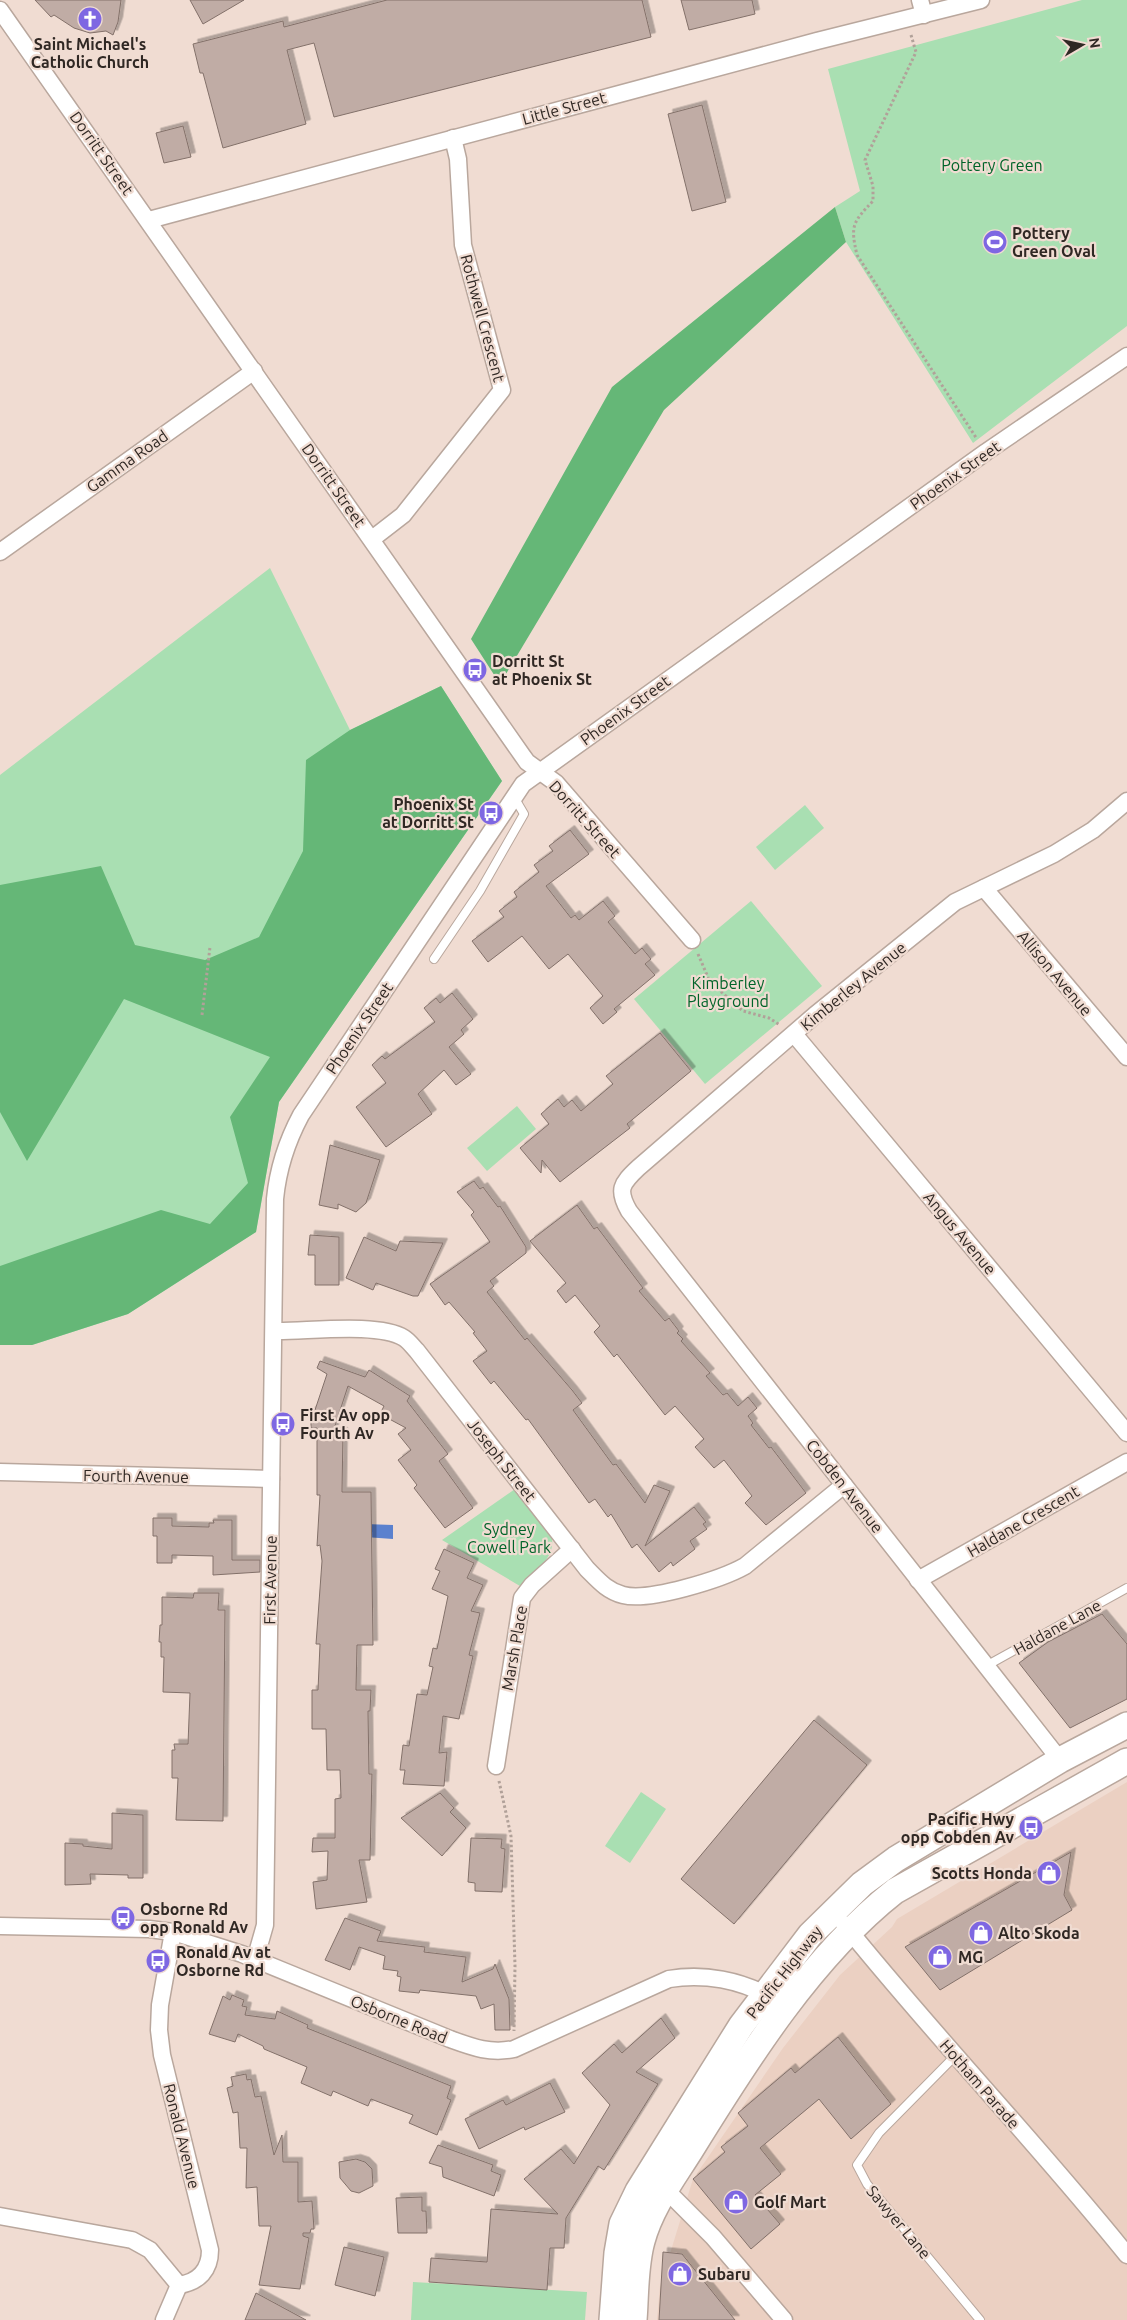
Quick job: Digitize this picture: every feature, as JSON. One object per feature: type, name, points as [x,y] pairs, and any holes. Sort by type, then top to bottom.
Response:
[{"type":"main road","name":"Pacific Highway","points":[[634,2320],[642,2240],[655,2208],[733,2082],[810,1935],[862,1884],[896,1859],[1060,1760],[1127,1725]]},
{"type":"main road","name":"Pacific Highway","points":[[612,2320],[617,2253],[622,2224],[638,2191],[742,2026],[776,2000],[830,1952],[872,1909],[895,1891],[1127,1761]]},
{"type":"street","name":"Little Street","points":[[149,220],[817,41],[907,19],[922,7],[981,0]]},
{"type":"street","name":"Dorritt Street","points":[[0,10],[149,220],[522,755],[540,772],[556,783],[692,940]]},
{"type":"street","name":"Rothwell Crescent","points":[[372,539],[403,515],[502,390],[463,245],[458,159],[453,138]]},
{"type":"street","name":"Phoenix Street","points":[[275,1199],[277,1176],[282,1156],[301,1115],[522,784],[986,452],[1127,356]]},
{"type":"street","name":"Gamma Road","points":[[0,552],[254,371]]},
{"type":"street","name":"Kimberley Avenue","points":[[629,1211],[624,1201],[622,1189],[625,1180],[794,1034],[955,902],[1054,854],[1093,830],[1127,801]]},
{"type":"street","name":"Allison Avenue","points":[[984,888],[1127,1057]]},
{"type":"street","name":"Angus Avenue","points":[[794,1034],[1127,1433]]},
{"type":"street","name":"First Avenue","points":[[255,1960],[265,1925],[275,1199]]},
{"type":"street","name":"Cobden Avenue","points":[[629,1211],[1060,1760]]},
{"type":"street","name":"Joseph Street","points":[[274,1331],[371,1329],[390,1332],[404,1338],[417,1351],[572,1550],[604,1586],[616,1593],[635,1597],[662,1593],[720,1578],[745,1566],[844,1485]]},
{"type":"street","name":"Haldane Crescent","points":[[918,1580],[1127,1462]]},
{"type":"street","name":"Fourth Avenue","points":[[0,1472],[271,1479]]},
{"type":"street","name":"Marsh Place","points":[[496,1766],[522,1598],[532,1585],[572,1550]]},
{"type":"street","name":"Hotham Parade","points":[[834,1912],[955,2056],[1087,2205],[1127,2255]]},
{"type":"street","name":"Osborne Road","points":[[0,1926],[149,1929],[173,1932],[199,1939],[255,1960],[450,2039],[477,2049],[494,2052],[514,2049],[669,1979],[681,1977],[724,1979],[776,2000]]},
{"type":"street","name":"Ronald Avenue","points":[[173,1932],[160,2005],[162,2055],[197,2195],[210,2260],[206,2271],[199,2278],[179,2285]]},
{"type":"street","points":[[666,2190],[713,2237],[784,2320]]},
{"type":"street","points":[[0,2216],[132,2240],[150,2250],[179,2285],[164,2320]]},
{"type":"lane","points":[[434,959],[480,891],[524,814],[514,797]]},
{"type":"lane","name":"Haldane Lane","points":[[986,1666],[1127,1588]]},
{"type":"lane","name":"Sawyer Lane","points":[[955,2056],[880,2133],[857,2165],[867,2184],[980,2320]]},
{"type":"path","points":[[907,19],[916,52],[864,160],[873,186],[873,201],[856,219],[852,235],[857,255],[986,452]]},
{"type":"path","points":[[692,940],[710,982],[743,1011],[769,1018],[794,1034]]},
{"type":"path","points":[[202,1015],[210,947]]},
{"type":"path","points":[[501,1791],[511,1836],[515,1966],[514,2029]]},
{"type":"shaded area","points":[[1127,1782],[1127,2320],[657,2320],[660,2286],[693,2179],[783,2048],[840,1975],[892,1927],[897,1919]]},
{"type":"green space","name":"Pottery Green Oval","points":[[1082,0],[1127,0],[1127,326],[973,443],[846,242],[835,207],[860,191],[828,69]]},
{"type":"green space","points":[[835,207],[846,242],[664,410],[500,684],[471,639],[612,387]]},
{"type":"green space","points":[[270,568],[350,730],[441,686],[502,781],[279,1102],[256,1232],[128,1314],[32,1345],[0,1345],[0,775]]},
{"type":"green space","points":[[441,686],[502,781],[279,1102],[256,1232],[128,1314],[32,1345],[0,1345],[0,1266],[161,1210],[210,1224],[248,1183],[230,1117],[270,1057],[124,999],[27,1161],[0,1112],[0,885],[101,866],[135,945],[205,960],[259,937],[303,851],[306,760],[350,730]]},
{"type":"green space","points":[[805,805],[824,828],[775,870],[756,847]]},
{"type":"green space","name":"Kimberley Playground","points":[[751,901],[822,986],[705,1084],[634,999]]},
{"type":"green space","points":[[517,1106],[536,1129],[487,1171],[467,1148]]},
{"type":"green space","name":"Sydney Cowell Park","points":[[515,1489],[551,1534],[552,1542],[551,1550],[544,1563],[520,1586],[442,1540]]},
{"type":"green space","points":[[641,1792],[666,1809],[630,1863],[605,1846]]},
{"type":"green space","points":[[413,2282],[587,2292],[585,2320],[411,2320]]},
{"type":"water","points":[[365,1524],[393,1525],[393,1539],[365,1537]]},
{"type":"building","name":"Saint Michael's Catholic Church","points":[[35,0],[121,0],[118,22],[113,35],[106,31],[90,33],[74,28],[54,15],[51,17]]},
{"type":"building","points":[[190,0],[244,0],[203,24]]},
{"type":"building","points":[[387,0],[642,0],[651,37],[334,117],[314,43],[287,50],[306,124],[223,148],[203,73],[200,73],[193,44],[283,21],[284,27]]},
{"type":"building","points":[[681,0],[752,0],[755,14],[689,30]]},
{"type":"building","points":[[702,105],[726,202],[692,211],[668,114]]},
{"type":"building","points":[[183,126],[191,157],[164,163],[156,133]]},
{"type":"building","points":[[570,830],[589,854],[546,886],[571,918],[575,915],[579,920],[603,901],[615,916],[608,922],[635,954],[642,948],[651,959],[645,964],[655,975],[614,1009],[617,1012],[603,1024],[590,1008],[603,996],[568,954],[549,969],[522,936],[488,962],[472,941],[504,917],[499,911],[517,897],[514,892],[539,872],[534,865],[553,851],[549,846]]},
{"type":"building","points":[[452,993],[473,1019],[461,1030],[464,1034],[449,1047],[471,1074],[456,1085],[444,1070],[418,1094],[432,1114],[386,1147],[356,1107],[386,1083],[372,1065],[382,1056],[385,1059],[435,1022],[424,1008],[436,998],[440,1003]]},
{"type":"building","points":[[660,1033],[691,1071],[627,1124],[630,1128],[560,1182],[542,1160],[541,1173],[520,1148],[549,1124],[541,1114],[558,1099],[564,1107],[572,1100],[581,1111],[613,1084],[606,1076]]},
{"type":"building","points":[[330,1145],[380,1160],[366,1203],[356,1212],[338,1204],[338,1209],[319,1205]]},
{"type":"building","points":[[474,1181],[480,1189],[483,1187],[498,1207],[500,1206],[526,1247],[526,1253],[490,1281],[494,1286],[487,1292],[525,1340],[527,1338],[582,1403],[573,1410],[613,1465],[616,1464],[645,1503],[654,1485],[670,1491],[645,1546],[694,1507],[706,1522],[703,1524],[707,1529],[690,1541],[695,1549],[673,1566],[671,1562],[659,1572],[637,1544],[632,1548],[611,1514],[608,1517],[595,1499],[589,1503],[528,1419],[526,1420],[494,1381],[491,1384],[473,1361],[487,1351],[473,1333],[475,1332],[449,1302],[445,1305],[430,1284],[490,1242],[471,1215],[474,1212],[457,1192]]},
{"type":"building","points":[[577,1205],[594,1229],[597,1227],[643,1288],[639,1291],[665,1321],[669,1318],[679,1331],[677,1333],[683,1339],[681,1341],[710,1373],[706,1376],[723,1395],[727,1393],[738,1406],[748,1397],[757,1408],[748,1416],[753,1423],[751,1425],[769,1448],[771,1447],[806,1493],[766,1525],[745,1503],[752,1496],[724,1460],[714,1468],[695,1447],[704,1439],[675,1406],[665,1415],[617,1354],[614,1357],[594,1332],[600,1326],[575,1295],[566,1303],[557,1291],[566,1283],[530,1241]]},
{"type":"building","points":[[310,1235],[339,1237],[339,1285],[315,1285],[315,1255],[308,1255]]},
{"type":"building","points":[[364,1237],[396,1251],[400,1241],[443,1243],[418,1296],[376,1283],[373,1290],[346,1278]]},
{"type":"building","points":[[320,1361],[365,1377],[369,1370],[410,1396],[407,1401],[448,1454],[439,1461],[473,1508],[445,1528],[414,1488],[417,1485],[398,1460],[411,1450],[398,1434],[406,1428],[380,1414],[384,1406],[348,1386],[333,1432],[343,1432],[342,1492],[371,1492],[373,1645],[357,1645],[356,1690],[371,1690],[370,1711],[368,1711],[369,1774],[372,1774],[370,1860],[359,1860],[367,1902],[316,1909],[313,1882],[327,1880],[328,1851],[312,1852],[313,1838],[335,1838],[335,1799],[341,1798],[340,1770],[327,1770],[326,1729],[312,1729],[312,1690],[318,1690],[320,1644],[316,1644],[322,1561],[320,1545],[317,1546],[320,1495],[317,1495],[317,1428],[311,1428],[311,1411],[315,1410],[327,1374],[317,1368]]},
{"type":"building","points":[[153,1518],[172,1518],[172,1526],[209,1527],[209,1523],[214,1523],[213,1520],[232,1520],[232,1560],[260,1560],[260,1572],[213,1575],[213,1556],[172,1555],[172,1563],[157,1563],[157,1536],[153,1536]]},
{"type":"building","points":[[444,1549],[474,1563],[467,1578],[483,1585],[471,1611],[480,1613],[469,1655],[473,1656],[459,1719],[443,1716],[439,1753],[447,1752],[444,1786],[403,1784],[405,1770],[400,1770],[403,1745],[409,1746],[417,1694],[427,1695],[433,1667],[429,1666],[433,1648],[437,1649],[448,1596],[432,1589],[440,1571],[435,1569]]},
{"type":"building","points":[[194,1593],[219,1593],[218,1610],[225,1610],[223,1821],[176,1820],[178,1778],[172,1778],[172,1750],[175,1750],[174,1744],[188,1744],[190,1693],[163,1692],[164,1657],[161,1657],[161,1642],[159,1642],[160,1625],[162,1625],[162,1597],[193,1598]]},
{"type":"building","points":[[1102,1614],[1127,1644],[1127,1699],[1070,1728],[1019,1663],[1048,1642]]},
{"type":"building","points":[[814,1720],[867,1765],[734,1924],[681,1879]]},
{"type":"building","points":[[440,1793],[454,1808],[450,1812],[466,1828],[442,1856],[401,1818]]},
{"type":"building","points":[[112,1813],[143,1815],[143,1878],[128,1878],[128,1875],[90,1874],[91,1884],[65,1885],[65,1843],[112,1849]]},
{"type":"building","points":[[471,1838],[502,1839],[501,1848],[505,1849],[502,1892],[475,1891],[475,1883],[468,1882]]},
{"type":"building","points":[[1071,1852],[1064,1895],[1072,1910],[940,1990],[905,1947]]},
{"type":"building","points":[[345,1918],[381,1931],[377,1941],[425,1947],[424,1952],[466,1957],[462,1982],[493,1969],[495,1964],[509,1999],[510,2030],[495,2030],[494,2004],[481,2009],[476,1996],[420,1990],[419,1993],[399,1991],[401,1977],[397,1976],[398,1971],[383,1969],[385,1956],[359,1947],[350,1970],[325,1960]]},
{"type":"building","points":[[232,1995],[244,2000],[242,2006],[247,2007],[245,2015],[275,2019],[277,2011],[308,2025],[307,2028],[451,2086],[447,2098],[451,2100],[437,2135],[409,2123],[413,2115],[371,2099],[368,2106],[333,2091],[331,2096],[301,2083],[307,2067],[264,2049],[263,2046],[238,2034],[235,2042],[209,2034],[223,1996],[230,2000]]},
{"type":"building","points":[[661,2018],[675,2038],[636,2072],[658,2084],[604,2170],[598,2166],[566,2218],[564,2248],[550,2248],[547,2290],[429,2282],[431,2258],[487,2262],[491,2209],[558,2214],[524,2179],[561,2149],[574,2164],[610,2105],[582,2073],[614,2044],[622,2053]]},
{"type":"building","points":[[838,2037],[891,2104],[851,2139],[819,2099],[760,2148],[781,2174],[755,2195],[780,2224],[751,2249],[693,2179],[725,2152],[721,2147],[748,2126],[738,2113],[791,2068],[795,2073]]},
{"type":"building","points":[[246,2074],[247,2080],[251,2079],[255,2097],[261,2096],[274,2155],[282,2135],[283,2162],[298,2162],[298,2202],[312,2201],[314,2229],[311,2229],[310,2233],[303,2233],[303,2236],[309,2238],[300,2289],[259,2285],[271,2226],[259,2226],[257,2187],[246,2188],[247,2148],[240,2148],[238,2112],[233,2113],[227,2088],[233,2086],[231,2077]]},
{"type":"building","points":[[550,2083],[565,2112],[525,2130],[524,2127],[479,2149],[465,2119],[503,2100],[506,2105]]},
{"type":"building","points":[[438,2145],[493,2165],[491,2171],[501,2175],[494,2196],[443,2177],[442,2167],[429,2163]]},
{"type":"building","points":[[356,2159],[365,2162],[372,2169],[373,2186],[359,2193],[351,2191],[340,2178],[339,2162]]},
{"type":"building","points":[[422,2197],[422,2211],[426,2211],[427,2233],[398,2233],[396,2198]]},
{"type":"building","points":[[344,2247],[384,2257],[375,2296],[335,2285]]},
{"type":"building","name":"Subaru","points":[[663,2252],[682,2254],[735,2320],[659,2320]]},
{"type":"building","points":[[256,2293],[306,2320],[245,2320]]},
{"type":"place","name":"Saint Michael's Catholic Church","points":[[90,19]]},
{"type":"place","name":"Pottery Green Oval","points":[[995,242]]},
{"type":"place","name":"Dorritt St at Phoenix St","points":[[475,670]]},
{"type":"place","name":"Phoenix St at Dorritt St","points":[[491,813]]},
{"type":"place","name":"First Av opp Fourth Av","points":[[283,1424]]},
{"type":"place","name":"Pacific Hwy opp Cobden Av","points":[[1031,1828]]},
{"type":"place","name":"Scotts Honda","points":[[1049,1873]]},
{"type":"place","name":"Osborne Rd opp Ronald Av","points":[[123,1918]]},
{"type":"place","name":"Alto Skoda","points":[[981,1933]]},
{"type":"place","name":"MG","points":[[940,1957]]},
{"type":"place","name":"Ronald Av at Osborne Rd","points":[[158,1961]]},
{"type":"place","name":"Golf Mart","points":[[736,2202]]},
{"type":"place","name":"Subaru","points":[[680,2274]]},
{"type":"park label","name":"Pottery Green","points":[[992,165]]}]
